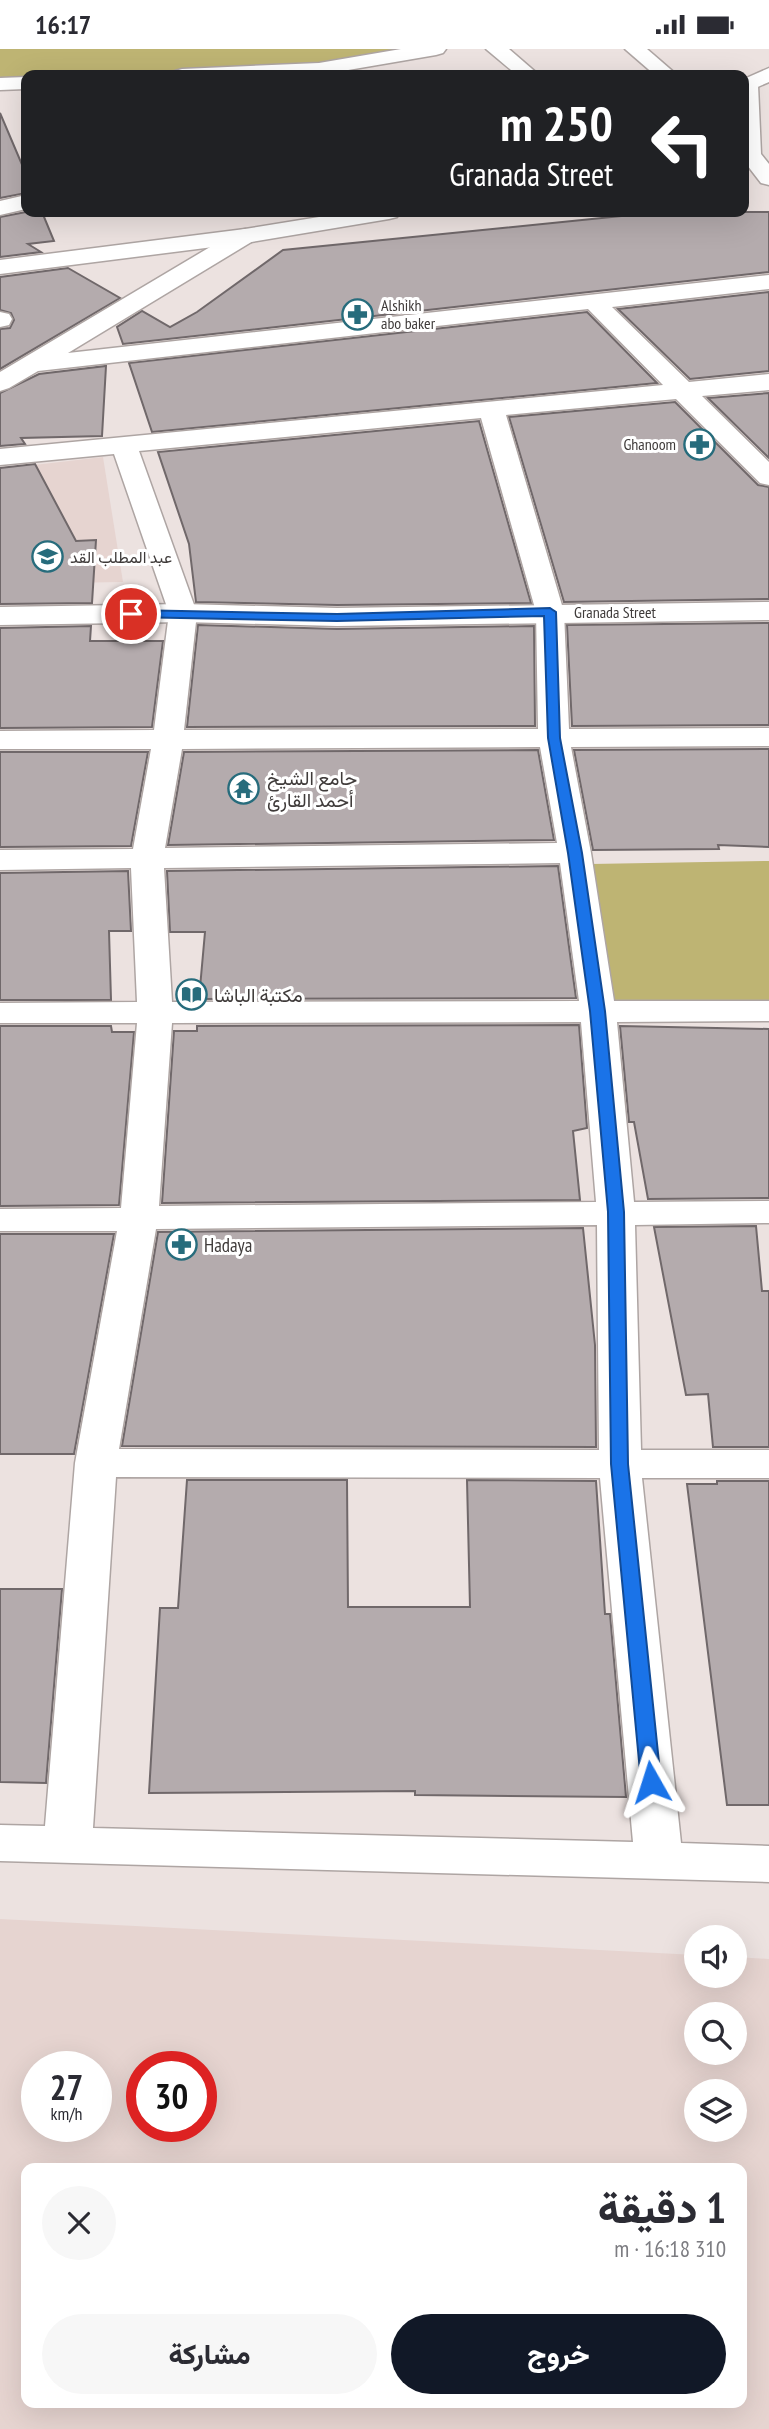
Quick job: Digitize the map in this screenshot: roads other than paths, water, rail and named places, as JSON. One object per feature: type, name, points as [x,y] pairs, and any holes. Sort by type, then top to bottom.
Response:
[{"type":"street","points":[[296,70],[319,69],[436,49]]},
{"type":"street","points":[[496,49],[523,70]]},
{"type":"street","points":[[635,49],[661,70]]},
{"type":"street","points":[[749,84],[769,73]]},
{"type":"street","points":[[0,84],[21,83]]},
{"type":"street","points":[[749,112],[754,154],[769,178]]},
{"type":"street","points":[[0,208],[21,203]]},
{"type":"street","points":[[0,267],[245,236],[359,217]]},
{"type":"street","points":[[0,383],[245,236]]},
{"type":"street","points":[[34,363],[769,282]]},
{"type":"street","points":[[593,301],[769,477]]},
{"type":"street","points":[[0,457],[769,382]]},
{"type":"street","points":[[491,409],[550,612],[554,738],[575,853],[598,1011],[616,1212],[620,1464],[659,1861]]},
{"type":"street","points":[[68,1844],[96,1463],[139,1217],[155,1012],[147,859],[168,739],[183,613],[124,445]]},
{"type":"street","name":"Granada Street","points":[[0,616],[183,613],[337,617],[769,611]]},
{"type":"street","points":[[0,740],[769,737]]},
{"type":"street","points":[[0,860],[575,853]]},
{"type":"street","points":[[0,1013],[769,1011]]},
{"type":"street","points":[[0,1220],[769,1212]]},
{"type":"street","points":[[96,1463],[769,1464]]},
{"type":"street","points":[[0,1843],[769,1864]]},
{"type":"place","name":"Alshikh abo baker","points":[[358,314]]},
{"type":"place","name":"Ghanoom","points":[[699,444]]},
{"type":"place","name":"عبد المطلب القد","points":[[47,557]]},
{"type":"place","name":"جامع الشيخ أحمد القارئ","points":[[244,789]]},
{"type":"place","name":"مكتبة الباشا","points":[[191,995]]},
{"type":"place","name":"Hadaya","points":[[181,1245]]}]
